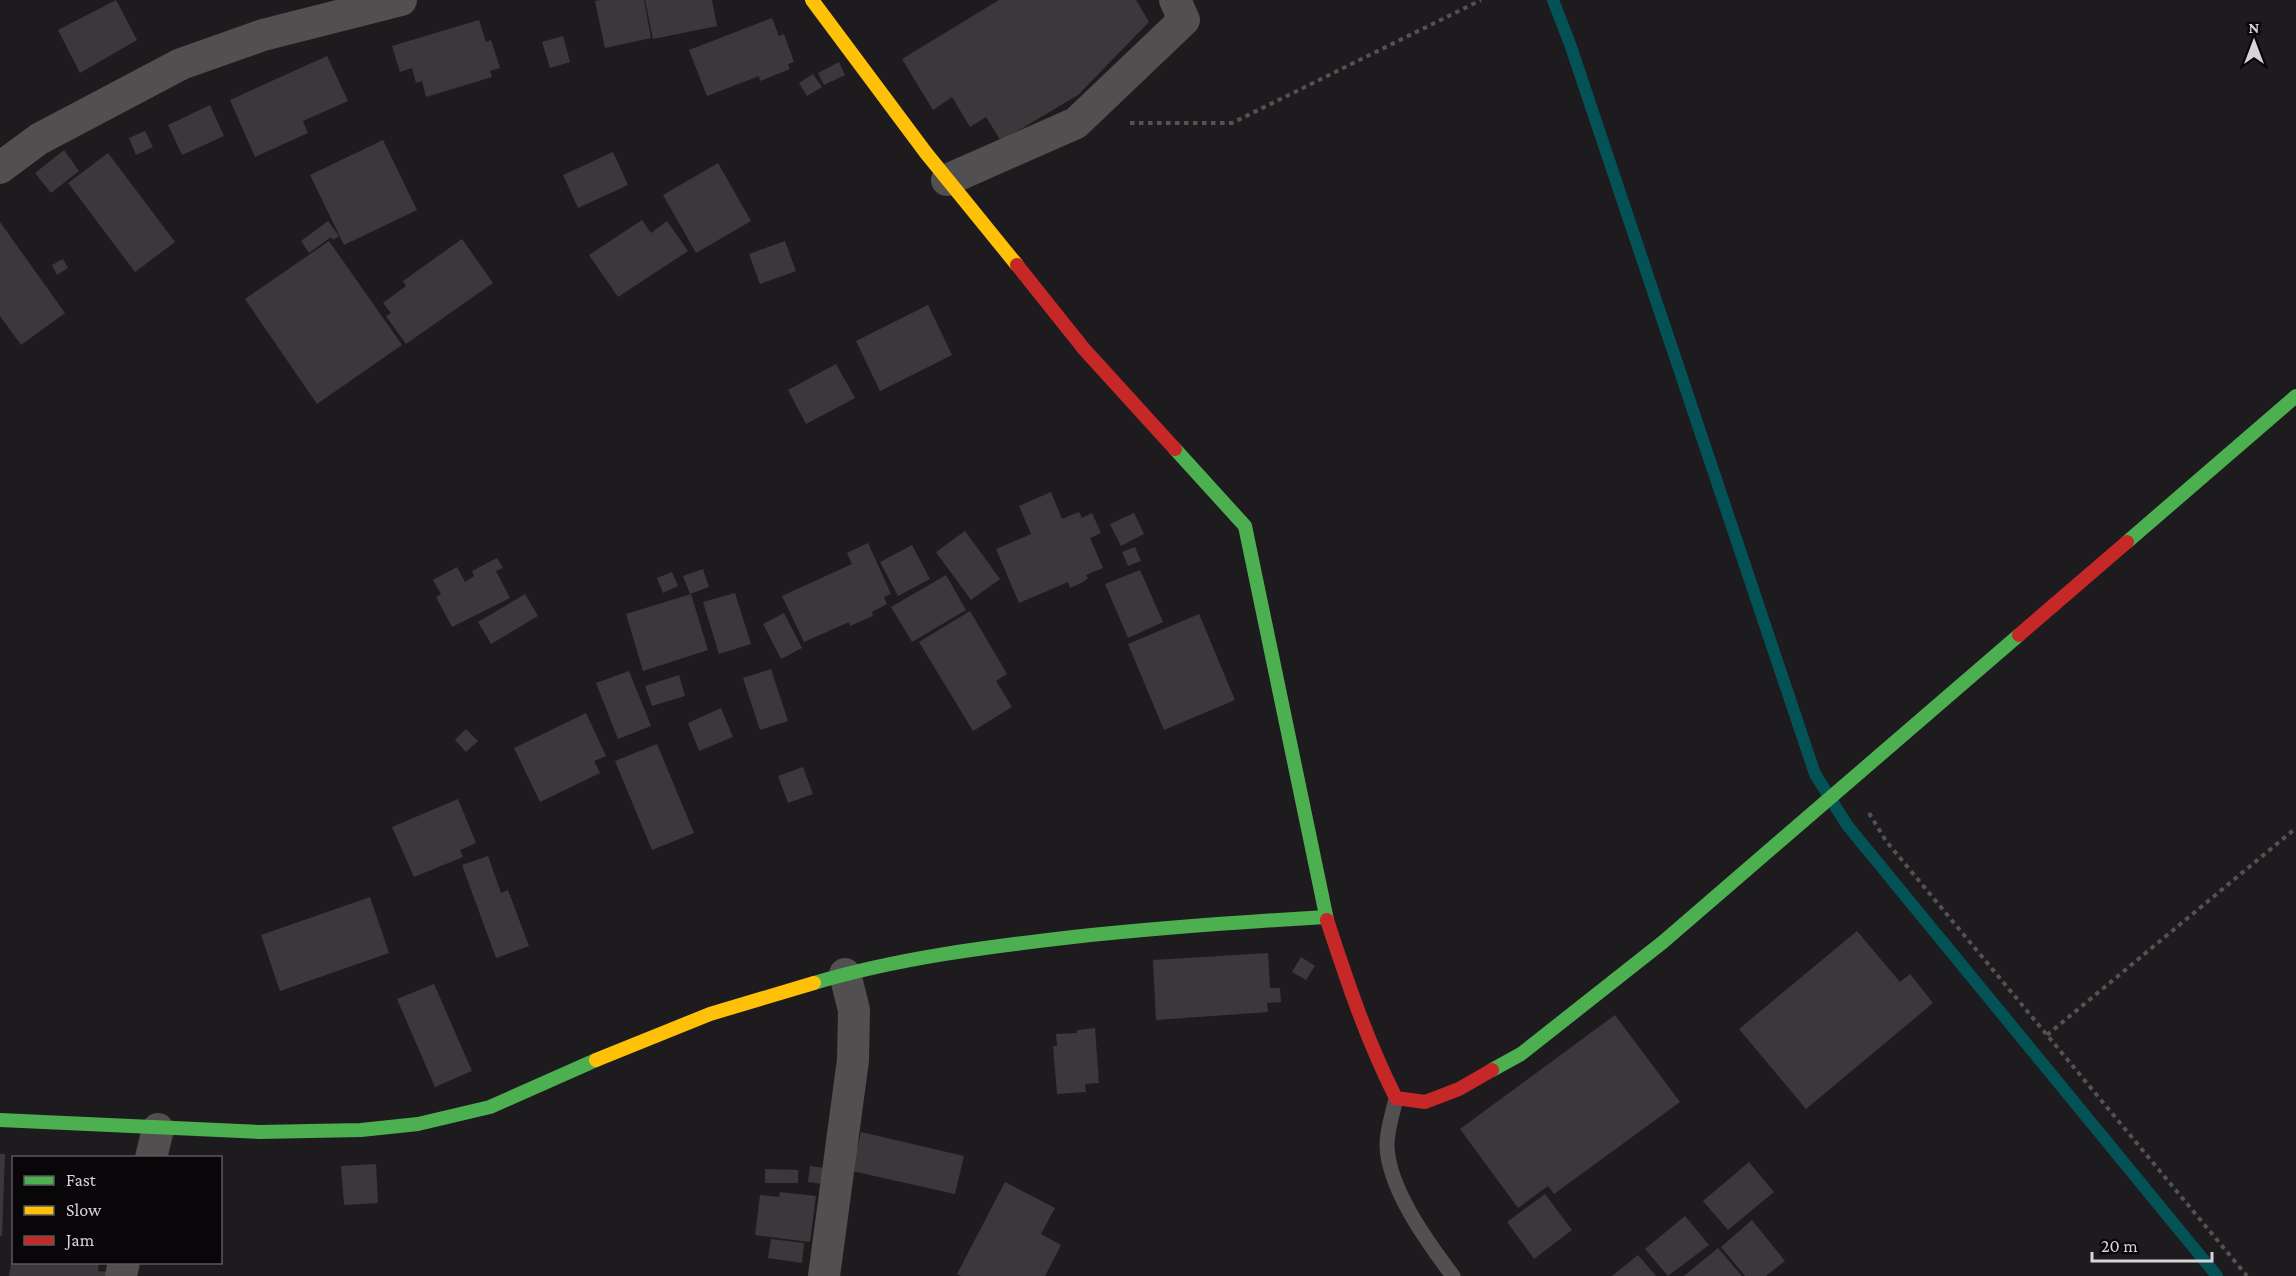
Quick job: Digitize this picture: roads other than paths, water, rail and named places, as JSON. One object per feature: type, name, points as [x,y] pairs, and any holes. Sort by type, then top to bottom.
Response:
[{"type":"street","points":[[0,168],[39,139],[181,64],[263,35],[401,0]]},
{"type":"street","points":[[812,0],[948,180],[1084,350],[1245,526],[1326,917],[1350,991],[1380,1066],[1396,1098],[1425,1102],[1459,1089],[1521,1054],[1663,942],[2296,396]]},
{"type":"street","points":[[948,180],[1076,123],[1184,20],[1175,0]]},
{"type":"street","points":[[0,1120],[154,1143],[259,1132],[361,1130],[418,1124],[490,1107],[573,1069],[710,1014],[845,974],[981,947],[1197,924],[1326,917]]},
{"type":"street","points":[[824,1276],[852,1060],[854,1010],[845,974]]},
{"type":"lane","points":[[1396,1098],[1387,1144],[1391,1172],[1403,1201],[1453,1276]]},
{"type":"waterway","points":[[1553,0],[1570,44],[1815,774],[1847,825],[2217,1276]]}]
